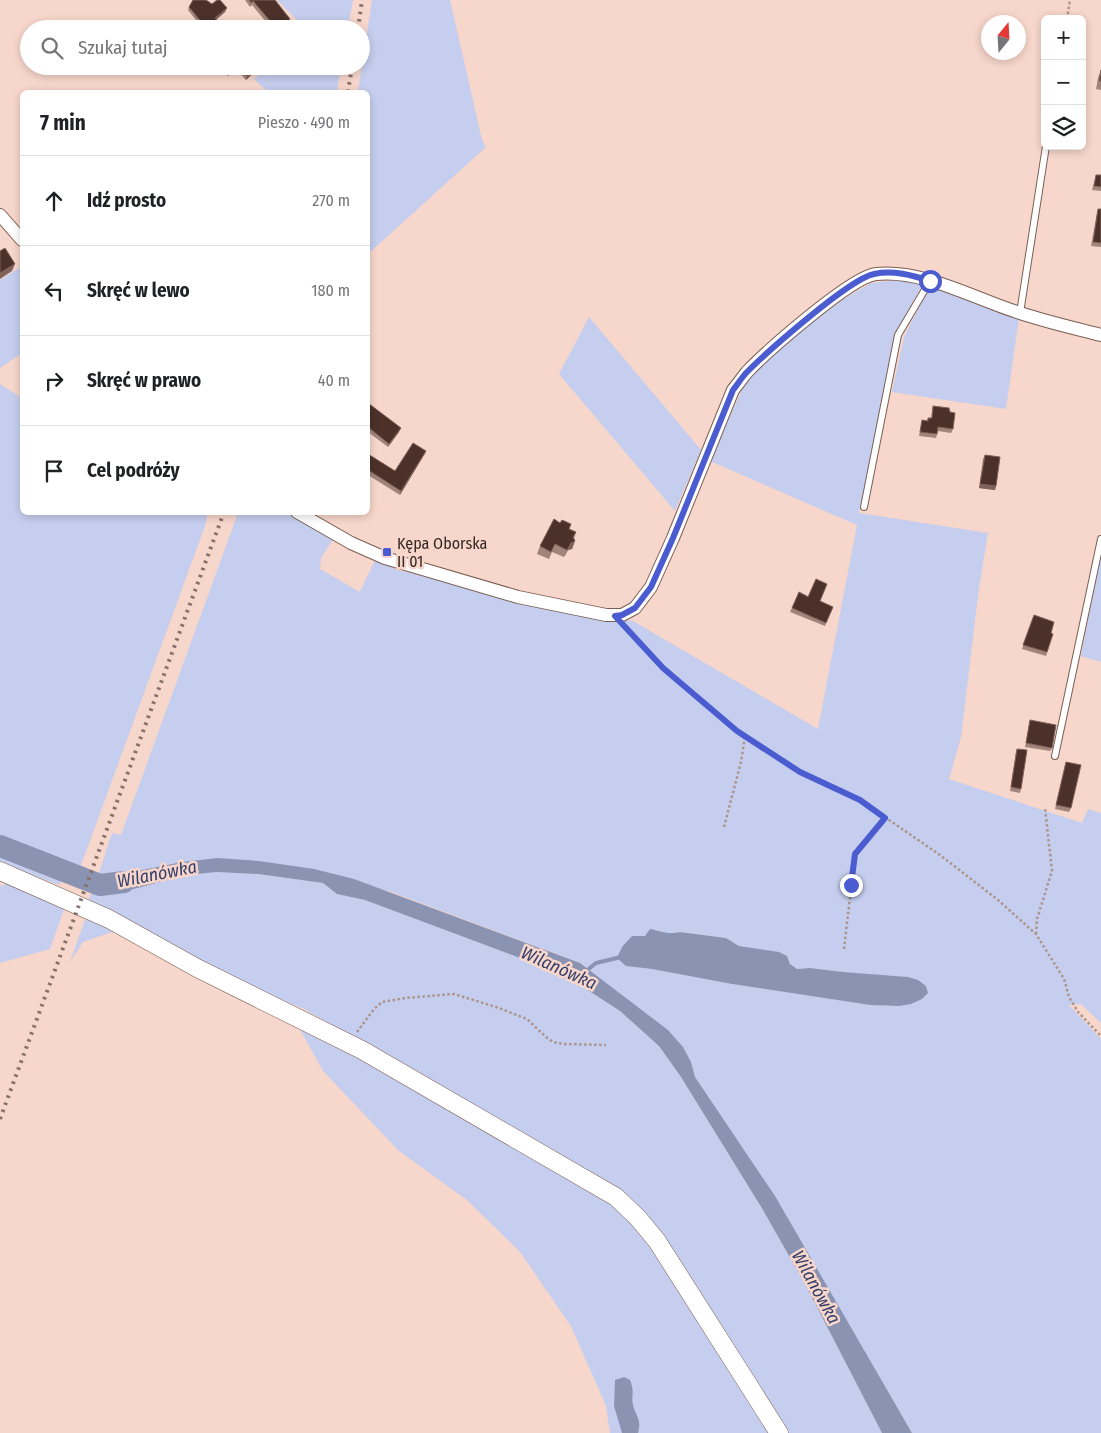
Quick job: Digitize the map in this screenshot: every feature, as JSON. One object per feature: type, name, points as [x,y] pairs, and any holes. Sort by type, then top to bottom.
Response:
[{"type":"street","points":[[0,215],[20,238]]},
{"type":"street","points":[[302,515],[351,543],[384,558],[518,598],[576,610],[615,616],[622,615],[635,608],[651,587],[733,390],[746,373],[826,304],[862,278],[873,274],[908,274],[1020,313],[1101,335]]},
{"type":"street","points":[[0,871],[109,919],[205,972],[349,1043],[616,1197],[638,1218],[657,1241],[779,1433]]},
{"type":"lane","points":[[1020,313],[1045,150]]},
{"type":"lane","points":[[864,507],[898,335],[930,281]]},
{"type":"lane","points":[[1055,756],[1101,539]]},
{"type":"path","points":[[1068,15],[1070,0]]},
{"type":"path","points":[[615,616],[663,668],[737,731],[800,772],[860,800],[940,855],[998,900],[1036,934],[1064,979],[1069,997],[1078,1012],[1101,1036]]},
{"type":"path","points":[[724,826],[742,762],[744,736]]},
{"type":"path","points":[[1036,934],[1037,919],[1052,871],[1044,808]]},
{"type":"path","points":[[844,949],[855,854],[885,818]]},
{"type":"path","points":[[349,1043],[374,1009],[382,1002],[454,994],[527,1019],[553,1042],[606,1045]]},
{"type":"shaded area","points":[[277,0],[353,0],[350,20],[297,20]]},
{"type":"shaded area","points":[[372,0],[450,0],[482,140],[486,147],[370,252],[370,90],[358,90],[361,75],[370,75],[369,20]]},
{"type":"shaded area","points":[[259,75],[340,75],[337,90],[266,90],[254,79]]},
{"type":"shaded area","points":[[20,267],[20,354],[0,368],[0,280]]},
{"type":"shaded area","points":[[907,279],[922,285],[895,335],[859,513],[988,533],[979,588],[961,737],[949,779],[1082,823],[1088,809],[1101,813],[1101,1023],[1081,1004],[1069,1005],[1101,1039],[1101,1433],[912,1433],[695,1077],[691,1062],[580,963],[389,891],[182,862],[97,879],[112,833],[121,835],[237,515],[291,515],[333,539],[321,558],[320,569],[360,592],[375,560],[398,570],[572,614],[633,621],[818,729],[857,525],[710,461],[744,385],[780,342],[871,283]],"holes":[[[657,930],[668,934],[680,932],[726,938],[739,946],[787,956],[790,964],[797,969],[810,968],[843,972],[899,1006],[870,1005],[626,966],[632,936],[645,936]]]},
{"type":"shaded area","points":[[935,289],[1019,318],[1006,409],[892,392],[904,337],[927,291]]},
{"type":"shaded area","points":[[589,317],[701,450],[675,511],[559,374]]},
{"type":"shaded area","points":[[0,384],[20,397],[20,515],[208,515],[76,879],[65,876],[59,885],[0,863]]},
{"type":"shaded area","points":[[1101,550],[1101,662],[1081,656]]},
{"type":"shaded area","points":[[216,872],[258,874],[323,883],[337,894],[365,900],[520,958],[583,987],[620,1011],[659,1046],[681,1077],[763,1210],[805,1284],[882,1433],[786,1433],[667,1245],[638,1205],[619,1190],[304,1009],[235,980],[88,902],[93,888],[122,892],[178,876]]},
{"type":"shaded area","points":[[14,882],[66,904],[50,949],[0,963],[0,886]]},
{"type":"shaded area","points":[[87,914],[118,930],[83,942],[70,962]]},
{"type":"shaded area","points":[[297,1024],[303,1024],[607,1199],[636,1225],[768,1433],[610,1433],[606,1406],[571,1326],[520,1252],[467,1200],[399,1151],[323,1071]]},
{"type":"water","points":[[218,858],[259,861],[314,869],[354,879],[580,963],[668,1030],[683,1047],[691,1062],[695,1077],[775,1196],[912,1433],[882,1433],[805,1284],[763,1210],[681,1077],[659,1046],[620,1011],[583,987],[520,958],[365,900],[337,894],[323,883],[258,874],[216,872],[178,876],[122,892],[93,888],[97,879],[182,862]]},
{"type":"water","points":[[650,929],[668,933],[680,932],[726,938],[739,946],[779,952],[787,956],[790,964],[797,969],[810,968],[908,977],[918,980],[926,986],[928,993],[922,999],[911,1004],[899,1006],[870,1005],[626,966],[617,958],[622,947],[632,936],[645,936]]},
{"type":"water","points":[[624,1377],[630,1380],[633,1391],[633,1405],[639,1421],[638,1433],[622,1433],[614,1406],[615,1380]]},
{"type":"building","points":[[193,0],[206,0],[212,4],[220,0],[227,8],[215,18],[217,20],[200,20],[189,7]]},
{"type":"building","points":[[249,0],[275,0],[290,19],[269,20],[253,1],[251,3]]},
{"type":"building","points":[[1096,175],[1101,175],[1101,187],[1094,186]]},
{"type":"building","points":[[1098,209],[1101,209],[1101,243],[1093,242]]},
{"type":"building","points":[[5,248],[15,264],[0,273],[0,251]]},
{"type":"building","points":[[370,405],[401,428],[389,444],[370,429]]},
{"type":"building","points":[[933,406],[949,408],[950,412],[955,413],[953,429],[938,427],[937,434],[920,432],[922,420],[928,421],[928,418],[932,418]]},
{"type":"building","points":[[413,443],[426,451],[401,491],[370,471],[370,455],[395,471]]},
{"type":"building","points":[[985,455],[1000,457],[996,486],[980,484]]},
{"type":"building","points":[[554,519],[560,523],[562,520],[571,524],[569,529],[576,532],[573,537],[575,541],[571,543],[567,550],[555,544],[551,552],[540,546]]},
{"type":"building","points":[[816,579],[827,584],[820,601],[833,607],[826,623],[792,608],[799,592],[808,597]]},
{"type":"building","points":[[1034,615],[1054,622],[1051,633],[1053,634],[1047,652],[1023,645]]},
{"type":"building","points":[[1030,720],[1056,725],[1052,748],[1026,743]]},
{"type":"building","points":[[1017,749],[1027,750],[1021,789],[1011,787]]},
{"type":"building","points":[[1066,762],[1081,765],[1071,808],[1056,805]]},
{"type":"waterway","name":"Wilanówka","points":[[0,846],[100,885],[124,882]]},
{"type":"waterway","points":[[586,971],[596,963],[621,957]]},
{"type":"railway","points":[[359,20],[362,0]]},
{"type":"railway","points":[[348,90],[351,75]]},
{"type":"railway","points":[[0,1119],[223,515]]},
{"type":"place","name":"Kępa Oborska II 01","points":[[387,552]]},
{"type":"route","points":[[851,885],[855,854],[868,841],[885,818],[860,800],[800,772],[737,731],[663,668],[615,616],[622,615],[635,608],[651,587],[733,390],[746,373],[762,357],[826,304],[862,278],[873,274],[890,273],[908,274],[930,281]]}]
